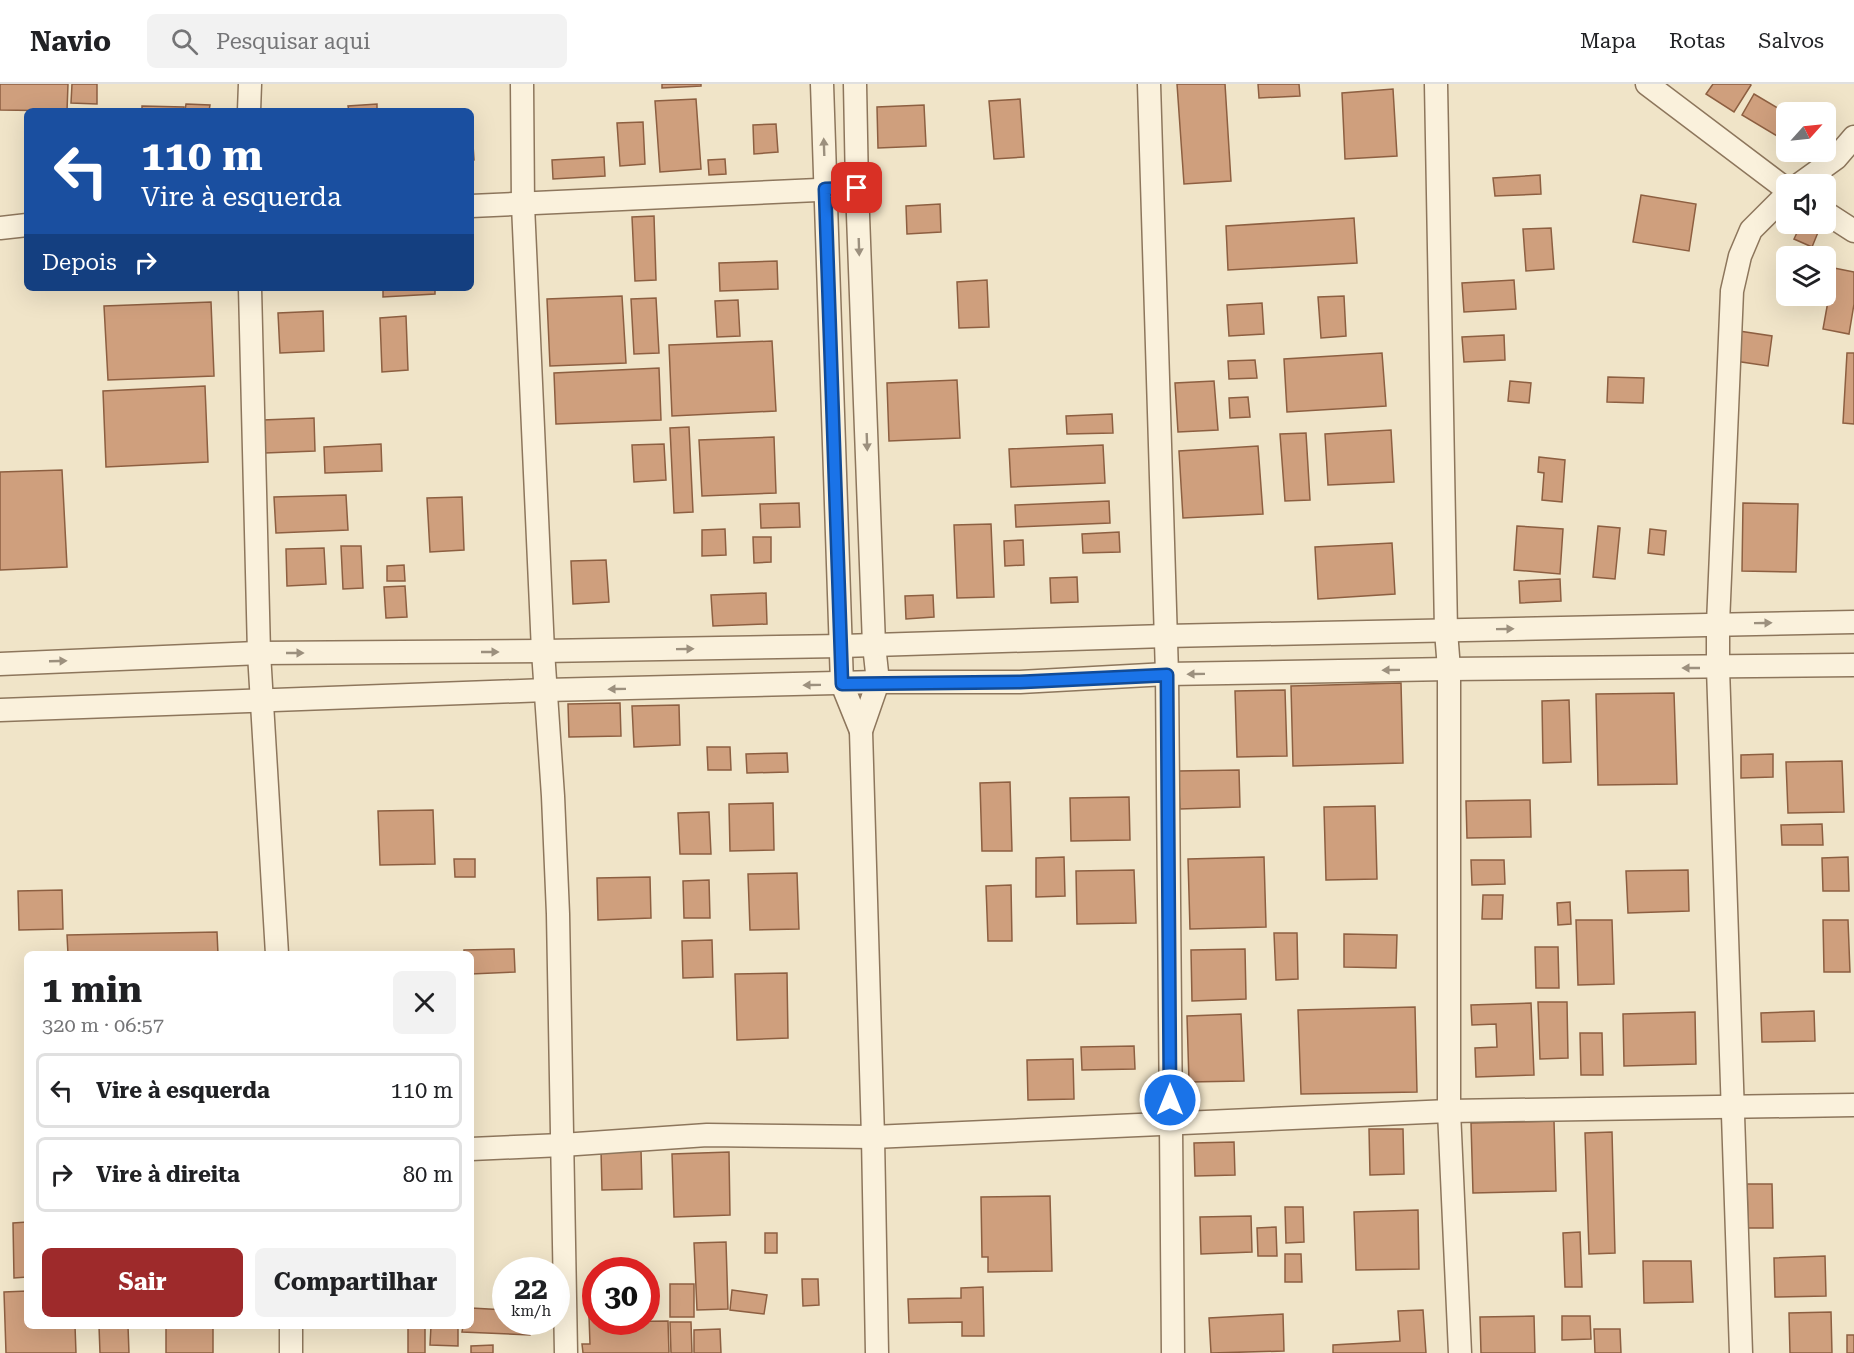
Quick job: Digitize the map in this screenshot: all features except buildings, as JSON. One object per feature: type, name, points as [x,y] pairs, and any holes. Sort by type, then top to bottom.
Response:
[{"type":"street","points":[[249,108],[250,84]]},
{"type":"street","points":[[522,84],[524,204],[543,651],[554,796],[566,1353]]},
{"type":"street","points":[[822,84],[842,684],[861,731],[878,1353]]},
{"type":"street","points":[[855,84],[874,645],[878,682],[861,731]]},
{"type":"street","points":[[1149,84],[1167,675],[1173,1353]]},
{"type":"street","points":[[1436,84],[1446,631],[1449,669],[1449,1111],[1460,1353]]},
{"type":"street","points":[[1647,84],[1776,181]]},
{"type":"street","points":[[1814,174],[1836,158],[1854,137]]},
{"type":"street","points":[[474,206],[857,188]]},
{"type":"street","points":[[1741,1353],[1718,624],[1732,291],[1740,256],[1751,230],[1776,205]]},
{"type":"street","points":[[1836,219],[1854,231]]},
{"type":"street","points":[[0,228],[24,225]]},
{"type":"street","points":[[250,291],[259,653],[277,951]]},
{"type":"street","points":[[0,664],[259,653],[842,646],[1166,636],[1854,622]]},
{"type":"street","points":[[0,710],[546,690],[878,682],[1020,682],[1167,675],[1449,669],[1854,665]]},
{"type":"street","points":[[474,1149],[707,1135],[873,1137],[1449,1111],[1854,1105]]},
{"type":"street","points":[[291,1329],[291,1353]]},
{"type":"route","points":[[857,188],[825,189],[842,684],[1020,682],[1167,675],[1170,1100]]}]
